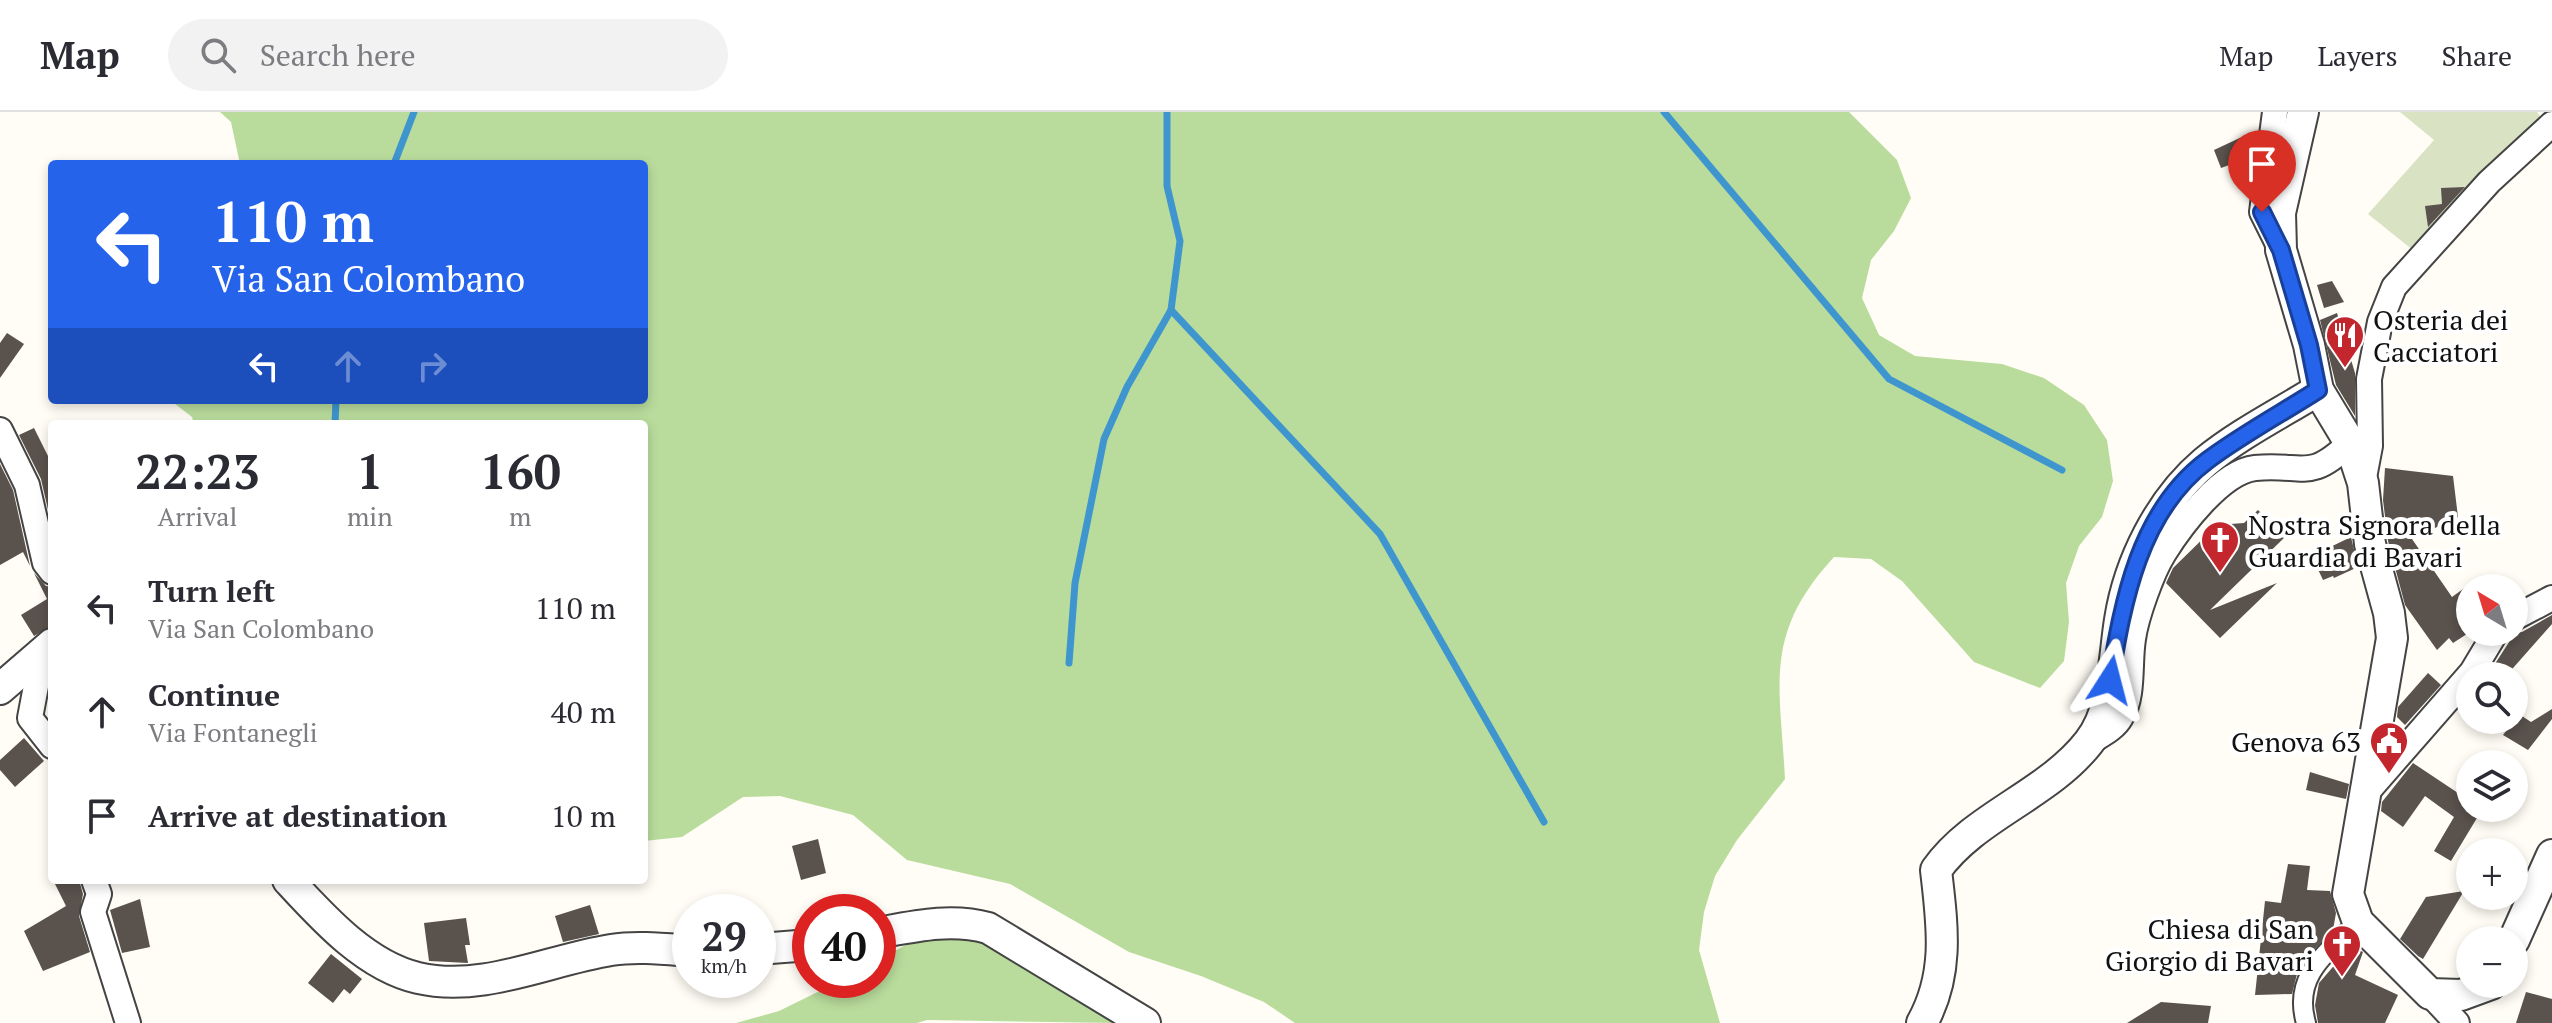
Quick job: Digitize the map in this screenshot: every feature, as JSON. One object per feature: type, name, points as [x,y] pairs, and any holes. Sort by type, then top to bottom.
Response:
[{"type":"street","points":[[2275,112],[2262,212],[2281,250],[2309,345],[2318,390],[2350,443],[2363,483],[2370,544],[2389,613],[2392,638],[2348,894],[2358,922],[2457,1023]]},
{"type":"street","points":[[2281,250],[2280,213],[2303,112]]},
{"type":"street","points":[[2363,483],[2370,446],[2369,379],[2380,322],[2394,287],[2489,182],[2552,124]]},
{"type":"street","points":[[2091,741],[2106,706],[2123,601],[2156,520],[2184,482],[2207,461],[2318,390]]},
{"type":"street","points":[[0,430],[27,485],[48,567]]},
{"type":"street","points":[[1922,1023],[1932,1005],[1944,938],[1936,870],[1950,850],[2023,800],[2091,741],[2110,730],[2122,716],[2133,636],[2151,576],[2165,552],[2207,497],[2253,468],[2312,470],[2329,463],[2350,443]]},
{"type":"street","points":[[2528,611],[2552,598]]},
{"type":"street","points":[[2368,791],[2472,672],[2488,646]]},
{"type":"street","points":[[0,689],[47,649]]},
{"type":"street","points":[[47,649],[30,718],[48,741]]},
{"type":"street","points":[[2520,926],[2552,855]]},
{"type":"street","points":[[95,884],[99,894],[93,912],[128,1023]]},
{"type":"street","points":[[292,884],[360,950],[387,966],[418,978],[467,981],[493,978],[614,950],[672,951]]},
{"type":"street","points":[[896,930],[966,922],[988,928],[1145,1023]]},
{"type":"street","points":[[2306,1023],[2302,1000],[2308,973],[2358,922]]},
{"type":"street","points":[[2430,994],[2456,995]]},
{"type":"green space","points":[[220,112],[1849,112],[1897,160],[1911,198],[1894,231],[1871,260],[1862,298],[1879,335],[1915,356],[2002,364],[2044,378],[2084,405],[2107,440],[2113,481],[2102,517],[2079,546],[2066,583],[2069,622],[2064,661],[2040,688],[1974,662],[1902,581],[1871,559],[1834,557],[1811,585],[1786,636],[1781,661],[1785,779],[1737,840],[1715,876],[1704,912],[1699,950],[1720,1023],[1295,1023],[1264,1002],[1201,976],[1129,952],[1010,884],[907,860],[853,815],[780,796],[743,797],[682,837],[648,841],[648,420],[193,420],[175,404],[648,404],[648,160],[239,160],[231,122]]},
{"type":"green space","points":[[2400,112],[2537,112],[2542,119],[2419,255],[2368,214],[2434,140]]},
{"type":"green space","points":[[964,931],[1115,1023],[927,1020],[917,1023],[736,1023],[779,1011],[805,998],[896,998],[896,950],[924,935]]},
{"type":"building","points":[[2244,136],[2251,157],[2221,168],[2214,150]]},
{"type":"building","points":[[2465,187],[2428,227],[2425,206],[2442,204],[2441,188]]},
{"type":"building","points":[[2332,281],[2344,302],[2324,308],[2317,285]]},
{"type":"building","points":[[2337,313],[2355,373],[2355,416],[2336,385],[2320,320]]},
{"type":"building","points":[[7,333],[24,344],[0,378],[0,343]]},
{"type":"building","points":[[34,428],[48,456],[48,510],[41,479],[19,435]]},
{"type":"building","points":[[0,464],[13,490],[30,566],[23,552],[0,565]]},
{"type":"building","points":[[2385,468],[2453,476],[2458,517],[2412,539],[2452,597],[2456,594],[2456,641],[2453,643],[2449,638],[2437,650],[2405,605],[2388,541],[2383,500]]},
{"type":"building","name":"Nostra Signora della Guardia di Bavari","points":[[2258,510],[2285,537],[2210,610],[2277,583],[2220,638],[2166,583],[2173,568],[2217,525],[2244,523]]},
{"type":"building","points":[[2351,537],[2358,567],[2323,580],[2315,563],[2325,558],[2322,551]]},
{"type":"building","points":[[34,573],[48,586],[48,628],[34,636],[21,615],[47,599]]},
{"type":"building","points":[[2552,615],[2552,624],[2518,662],[2496,662],[2507,646],[2528,646],[2528,629]]},
{"type":"building","points":[[2428,673],[2441,685],[2405,725],[2397,717],[2398,707]]},
{"type":"building","points":[[2552,709],[2552,719],[2528,750],[2503,735],[2528,734],[2528,720],[2531,722]]},
{"type":"building","points":[[24,738],[44,761],[15,787],[0,770],[0,760]]},
{"type":"building","points":[[2413,763],[2456,792],[2456,822],[2475,822],[2465,838],[2456,838],[2456,853],[2451,861],[2434,851],[2454,817],[2425,796],[2403,827],[2381,811],[2382,802]]},
{"type":"building","points":[[2310,772],[2349,784],[2346,799],[2306,790]]},
{"type":"building","points":[[818,839],[826,873],[801,880],[792,846]]},
{"type":"building","points":[[2288,864],[2310,866],[2307,890],[2330,891],[2336,913],[2333,930],[2305,959],[2292,994],[2255,995],[2265,901],[2281,903]]},
{"type":"building","points":[[55,884],[80,884],[83,894],[79,916],[90,952],[43,971],[24,931],[66,906]]},
{"type":"building","points":[[2456,892],[2456,904],[2423,959],[2400,939],[2426,897]]},
{"type":"building","points":[[140,899],[150,947],[122,953],[110,910]]},
{"type":"building","points":[[590,905],[599,934],[563,942],[555,916]]},
{"type":"building","points":[[466,918],[470,945],[465,945],[468,963],[429,961],[424,923]]},
{"type":"building","name":"Chiesa di San Giorgio di Bavari","points":[[2351,946],[2363,952],[2355,975],[2398,995],[2385,1023],[2318,1023],[2315,1005],[2319,983]]},
{"type":"building","points":[[331,954],[362,979],[350,994],[344,989],[333,1003],[308,983]]},
{"type":"building","points":[[2528,993],[2552,999],[2552,1023],[2516,1023]]},
{"type":"building","points":[[2161,1002],[2211,1006],[2208,1023],[2127,1023]]},
{"type":"waterway","points":[[396,160],[414,112]]},
{"type":"waterway","points":[[1069,663],[1075,583],[1104,439],[1127,387],[1171,310],[1180,241],[1167,186],[1167,112]]},
{"type":"waterway","points":[[1664,112],[1889,379],[2062,470]]},
{"type":"waterway","points":[[1171,310],[1380,534],[1544,822]]},
{"type":"waterway","points":[[335,420],[336,404]]},
{"type":"place","name":"Osteria dei Cacciatori","points":[[2345,369]]},
{"type":"place","name":"Nostra Signora della Guardia di Bavari","points":[[2220,574]]},
{"type":"place","name":"Genova 63","points":[[2389,775]]},
{"type":"place","name":"Chiesa di San Giorgio di Bavari","points":[[2342,978]]},
{"type":"route","points":[[2110,680],[2123,601],[2156,520],[2184,482],[2207,461],[2318,390],[2309,345],[2281,250],[2262,212]]}]
